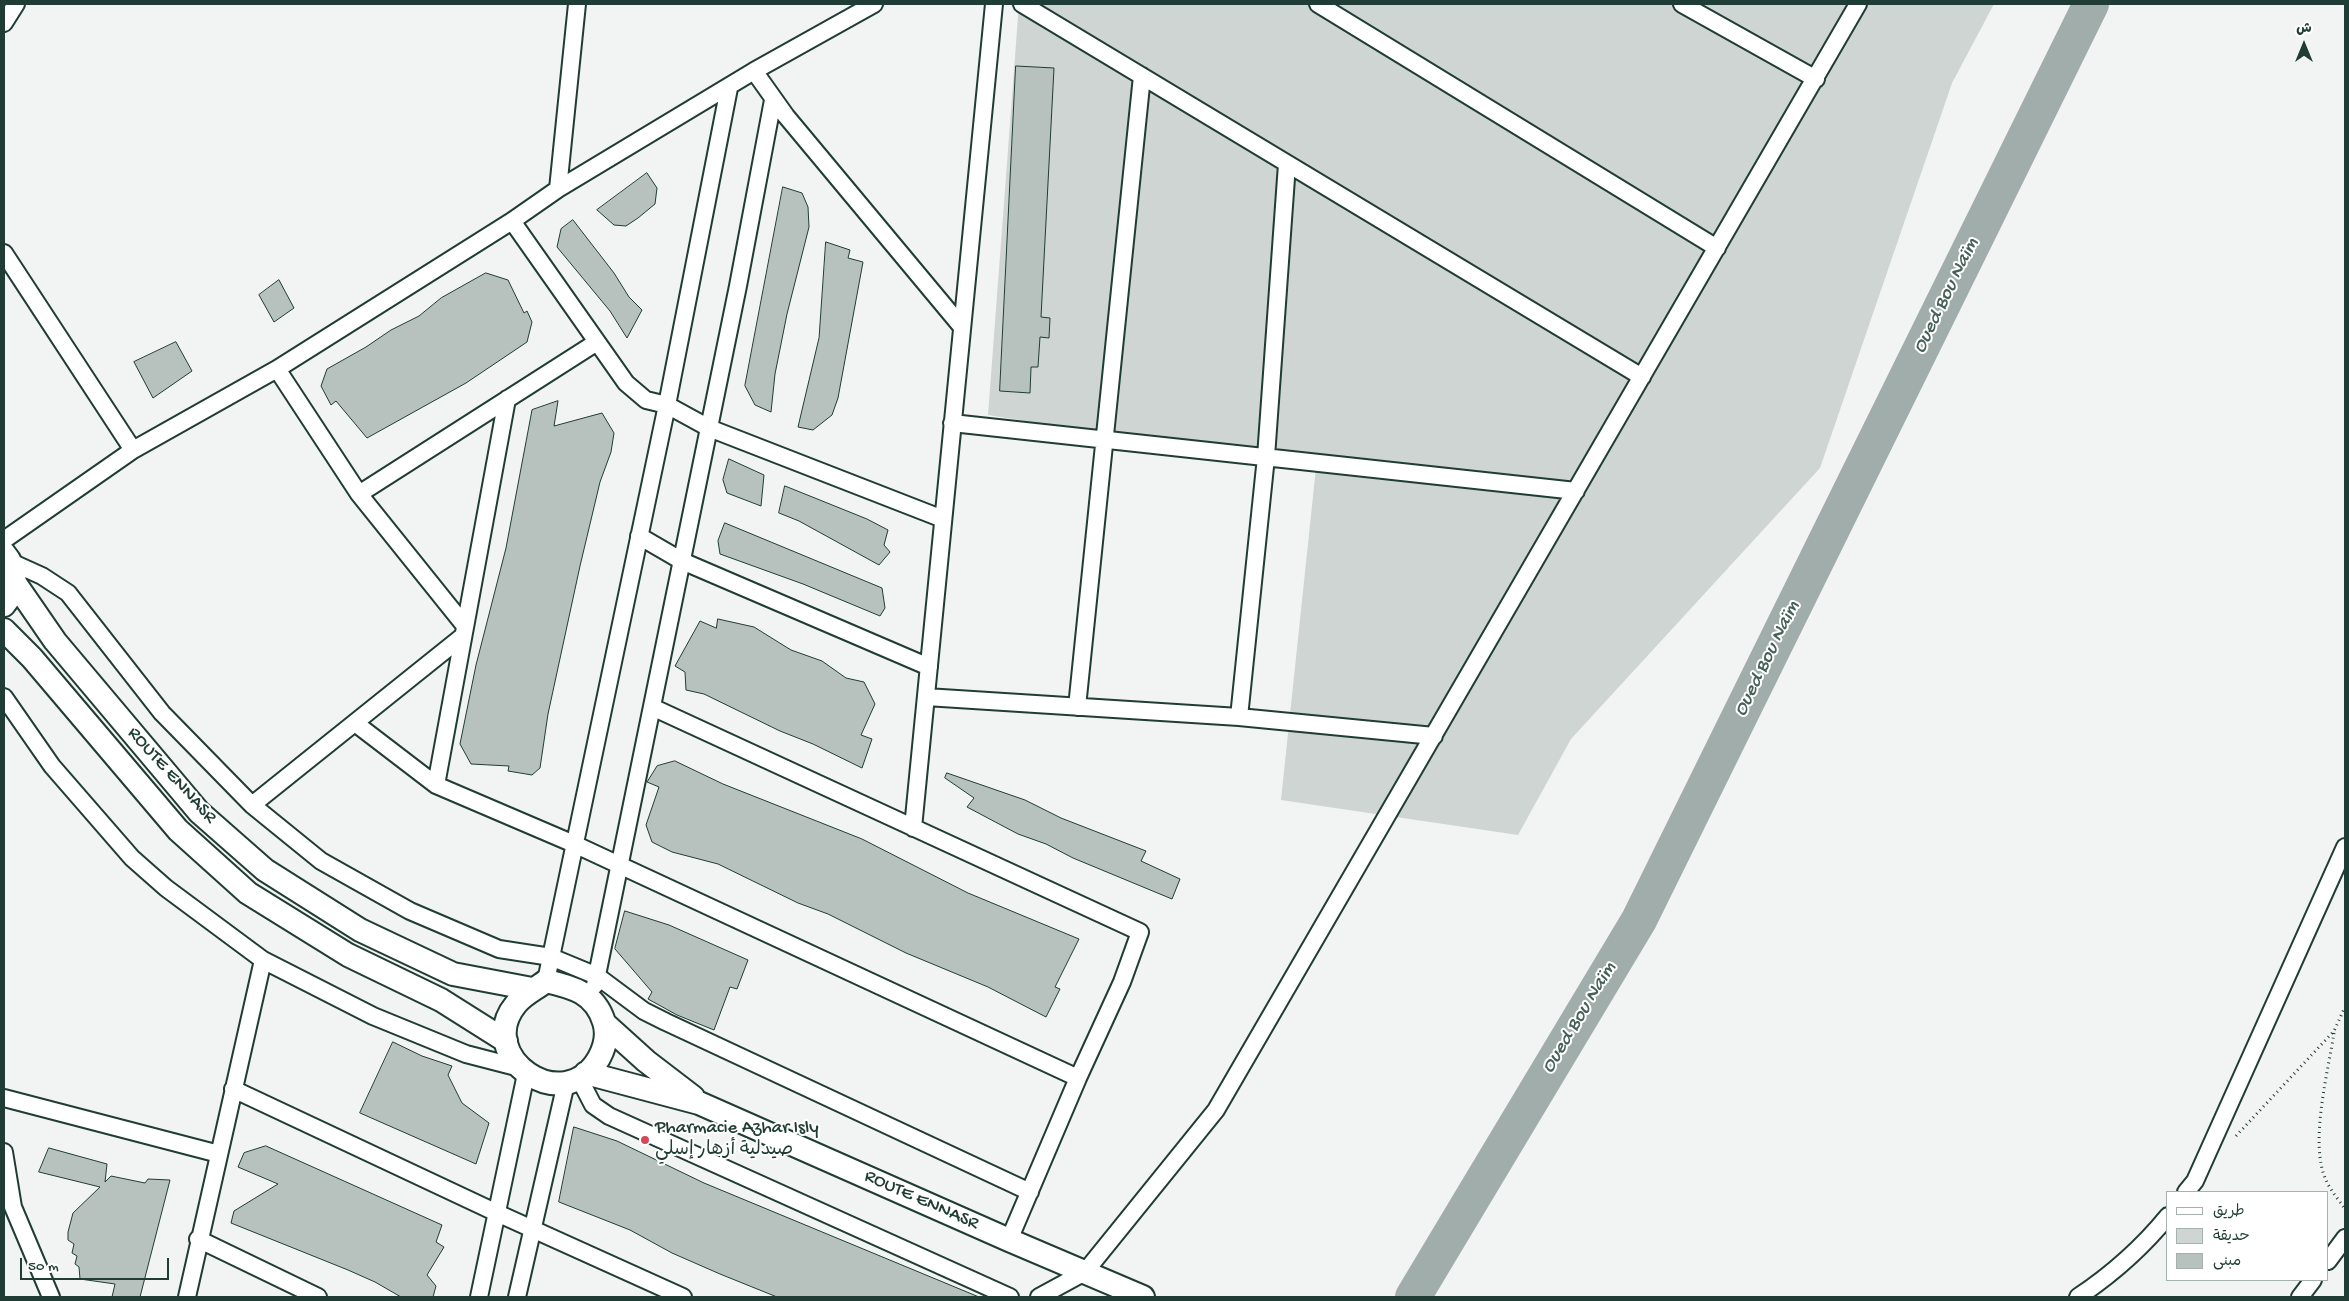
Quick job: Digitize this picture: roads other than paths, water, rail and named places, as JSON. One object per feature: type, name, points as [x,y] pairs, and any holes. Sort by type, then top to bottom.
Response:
[{"type":"main road","points":[[4,605],[11,594],[10,566]]},
{"type":"main road","name":"ROUTE ENNASR","points":[[10,566],[55,641],[199,812],[265,870],[360,930],[453,974],[539,985]]},
{"type":"main road","name":"ROUTE ENNASR","points":[[4,630],[32,658],[178,830],[248,892],[348,955],[441,1000],[506,1041]]},
{"type":"main road","points":[[539,985],[570,986],[582,991],[592,1000],[600,1011],[605,1024],[606,1038],[603,1052],[596,1064],[577,1078],[552,1084],[538,1081],[523,1071],[511,1056],[506,1041],[506,1029],[511,1011],[522,997],[539,985]]},
{"type":"main road","name":"ROUTE ENNASR","points":[[605,1024],[646,1061],[699,1102]]},
{"type":"main road","name":"ROUTE ENNASR","points":[[577,1078],[699,1102],[1009,1240],[1143,1297]]},
{"type":"street","points":[[4,23],[16,4]]},
{"type":"street","points":[[558,189],[577,4]]},
{"type":"street","points":[[4,540],[133,450],[277,369],[512,221],[558,189],[729,88],[754,71],[874,4]]},
{"type":"street","points":[[913,828],[994,4]]},
{"type":"street","points":[[1022,4],[1642,377]]},
{"type":"street","points":[[1318,4],[1341,10],[1717,248]]},
{"type":"street","points":[[1682,4],[1816,79]]},
{"type":"street","points":[[1039,1297],[1085,1272],[1216,1110],[1858,4]]},
{"type":"street","points":[[754,71],[773,100],[961,326]]},
{"type":"street","points":[[1077,707],[1142,76]]},
{"type":"street","points":[[539,985],[551,957],[666,405],[729,88]]},
{"type":"street","points":[[592,1000],[709,428],[773,100]]},
{"type":"street","points":[[1239,717],[1266,457],[1287,164]]},
{"type":"street","points":[[512,221],[597,342],[634,391],[646,400],[666,405],[709,428],[943,519]]},
{"type":"street","points":[[4,254],[133,450]]},
{"type":"street","points":[[359,494],[597,342]]},
{"type":"street","points":[[277,369],[359,494],[464,631]]},
{"type":"street","points":[[436,785],[507,399]]},
{"type":"street","points":[[952,423],[1576,491]]},
{"type":"street","points":[[639,536],[682,561],[929,667]]},
{"type":"street","points":[[10,566],[42,576],[68,593],[162,713],[252,805],[321,861],[410,911],[499,949],[551,957],[597,976],[644,1011],[666,1022],[1030,1192]]},
{"type":"street","points":[[252,805],[355,723],[464,631]]},
{"type":"street","points":[[4,697],[52,766],[132,858],[166,888],[263,960],[373,1016],[466,1054],[523,1071],[497,1213],[479,1297]]},
{"type":"street","points":[[926,697],[1239,717],[1434,736]]},
{"type":"street","points":[[652,707],[1140,932],[1122,982],[1078,1078],[1009,1240]]},
{"type":"street","points":[[355,723],[436,785],[574,844],[1078,1078]]},
{"type":"street","points":[[2187,1191],[2195,1181],[2345,847]]},
{"type":"street","points":[[187,1297],[198,1240],[263,960]]},
{"type":"street","points":[[517,1297],[532,1228],[577,1078]]},
{"type":"street","points":[[577,1078],[593,1105],[610,1116],[1010,1297]]},
{"type":"street","points":[[233,1089],[677,1296]]},
{"type":"street","points":[[4,1098],[219,1154]]},
{"type":"street","points":[[4,1152],[8,1208],[51,1297]]},
{"type":"street","points":[[2078,1297],[2106,1279],[2137,1252],[2166,1218]]},
{"type":"street","points":[[2329,1260],[2345,1238]]},
{"type":"street","points":[[198,1240],[318,1297]]},
{"type":"street","points":[[2300,1297],[2312,1281]]},
{"type":"waterway","name":"Oued Bou Naïm","points":[[1413,1297],[1639,920],[2091,4]]},
{"type":"place","name":"Pharmacie Azhar Isly صيدلية أزهار إسلي","points":[[645,1140]]}]
